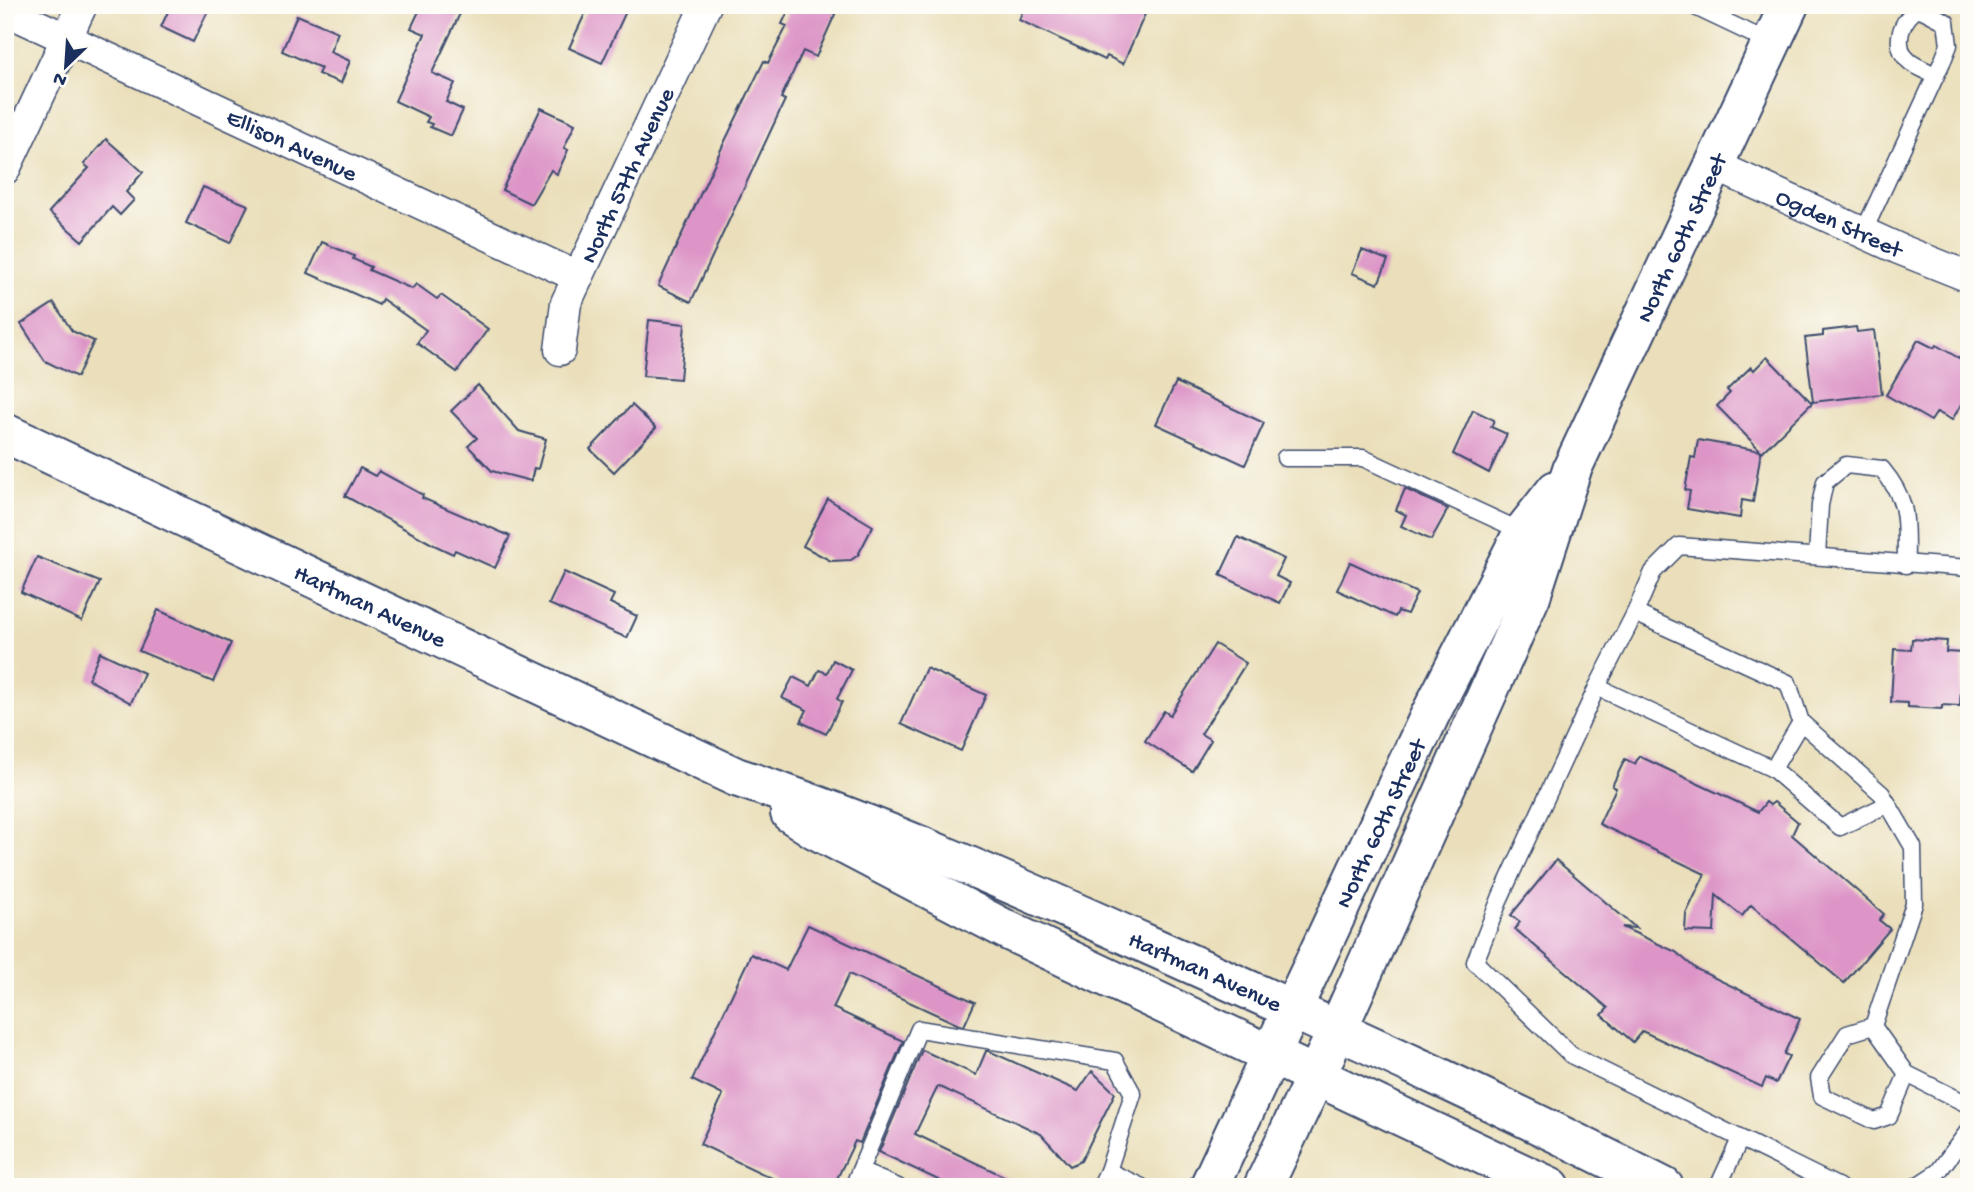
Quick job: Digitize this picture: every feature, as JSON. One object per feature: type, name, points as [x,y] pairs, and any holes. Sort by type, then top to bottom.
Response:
[{"type":"main road","name":"North 60th Street","points":[[1263,1187],[1337,1031],[1531,596],[1572,469],[1789,5]]},
{"type":"main road","name":"Hartman Avenue","points":[[5,433],[736,777],[837,811],[1030,892],[1549,1128],[1664,1187]]},
{"type":"main road","name":"North 60th Street","points":[[1209,1187],[1430,715],[1523,532],[1572,469]]},
{"type":"main road","name":"Hartman Avenue","points":[[736,777],[816,830],[1009,932],[1316,1074],[1551,1187]]},
{"type":"street","points":[[5,169],[82,5]]},
{"type":"street","name":"North 57th Avenue","points":[[560,350],[566,303],[706,5]]},
{"type":"street","name":"Ellison Avenue","points":[[5,10],[578,277]]},
{"type":"street","name":"Ogden Street","points":[[1714,165],[1863,233],[1969,276]]},
{"type":"lane","points":[[1691,5],[1771,43]]},
{"type":"lane","points":[[1863,233],[1936,76]]},
{"type":"lane","points":[[1285,458],[1363,458],[1523,532]]},
{"type":"lane","points":[[1817,556],[1820,505],[1825,482],[1846,466],[1882,469],[1899,491],[1905,514],[1906,565]]},
{"type":"lane","points":[[1839,1187],[1571,1055],[1475,961],[1597,688],[1636,613],[1653,572],[1679,546],[1969,568]]},
{"type":"lane","points":[[1636,613],[1788,683],[1801,722],[1882,794],[1913,847],[1914,904],[1873,1026]]},
{"type":"lane","points":[[1597,688],[1773,769],[1840,827],[1888,804]]},
{"type":"lane","points":[[1773,769],[1801,722]]},
{"type":"lane","points":[[1873,1026],[1907,1074],[1969,1105]]},
{"type":"lane","points":[[1873,1026],[1847,1034],[1819,1078],[1822,1096],[1874,1121],[1889,1116],[1907,1074]]},
{"type":"lane","points":[[853,1187],[919,1029],[1115,1061],[1133,1094],[1108,1171],[1100,1187]]},
{"type":"lane","points":[[1915,1187],[1938,1172],[1969,1130]]},
{"type":"lane","points":[[1718,1187],[1740,1139]]},
{"type":"lane","points":[[860,1171],[898,1187]]},
{"type":"lane","points":[[1108,1171],[1142,1187]]},
{"type":"building","points":[[171,5],[211,5],[193,42],[161,27]]},
{"type":"building","points":[[422,5],[464,5],[432,73],[455,83],[446,102],[463,110],[451,136],[430,127],[432,124],[426,122],[429,117],[395,101],[425,34],[411,28]]},
{"type":"building","points":[[589,5],[629,5],[602,63],[569,48]]},
{"type":"building","points":[[791,5],[821,5],[836,12],[816,57],[803,51],[781,98],[785,100],[691,302],[658,286],[764,61],[768,63],[787,26],[782,24]]},
{"type":"building","points":[[1025,5],[1149,5],[1123,64],[1107,56],[1105,60],[1019,20]]},
{"type":"building","points":[[297,15],[338,32],[330,52],[350,61],[341,83],[318,74],[321,68],[282,51]]},
{"type":"building","points":[[541,108],[575,124],[564,148],[568,150],[557,174],[551,170],[531,204],[502,190]]},
{"type":"building","points":[[106,139],[143,172],[126,192],[134,200],[120,215],[112,207],[82,241],[49,212],[89,168],[84,164]]},
{"type":"building","points":[[203,187],[248,205],[230,243],[186,223]]},
{"type":"building","points":[[322,242],[354,256],[353,259],[371,267],[369,270],[412,289],[416,284],[437,299],[441,295],[488,329],[457,372],[417,343],[426,330],[382,299],[379,305],[308,273]]},
{"type":"building","points":[[1362,250],[1388,260],[1378,284],[1352,273]]},
{"type":"building","points":[[54,303],[72,331],[94,341],[77,377],[45,361],[21,324]]},
{"type":"building","points":[[649,320],[685,324],[680,379],[643,376]]},
{"type":"building","points":[[1856,327],[1857,332],[1874,330],[1882,394],[1813,402],[1805,338],[1823,336],[1823,331]]},
{"type":"building","points":[[1918,340],[1934,348],[1936,345],[1969,364],[1969,391],[1952,420],[1937,412],[1931,421],[1886,395]]},
{"type":"building","points":[[1767,357],[1812,403],[1762,452],[1717,406],[1730,393],[1727,390],[1751,367],[1754,370]]},
{"type":"building","points":[[1176,382],[1264,423],[1245,465],[1156,424]]},
{"type":"building","points":[[478,385],[519,431],[546,439],[538,469],[534,468],[531,481],[492,471],[468,446],[477,438],[451,411]]},
{"type":"building","points":[[632,405],[656,428],[614,472],[590,449]]},
{"type":"building","points":[[1473,410],[1494,420],[1491,427],[1507,434],[1489,473],[1453,454]]},
{"type":"building","points":[[1698,440],[1761,451],[1753,502],[1742,500],[1740,518],[1687,509],[1690,491],[1685,490],[1691,457],[1695,458]]},
{"type":"building","points":[[360,468],[375,476],[379,471],[423,495],[422,498],[510,536],[495,568],[455,550],[453,554],[434,545],[345,496]]},
{"type":"building","points":[[1405,489],[1448,509],[1431,540],[1401,526],[1406,515],[1396,510]]},
{"type":"building","points":[[828,499],[873,526],[858,555],[851,560],[831,561],[803,546]]},
{"type":"building","points":[[1238,537],[1284,559],[1276,576],[1290,583],[1280,603],[1220,575]]},
{"type":"building","points":[[37,557],[100,582],[82,621],[21,592]]},
{"type":"building","points":[[1350,562],[1417,593],[1407,614],[1398,611],[1395,617],[1337,590]]},
{"type":"building","points":[[564,572],[614,595],[610,603],[637,616],[627,638],[549,604]]},
{"type":"building","points":[[158,610],[231,643],[213,682],[139,651]]},
{"type":"building","points":[[1912,639],[1947,641],[1946,652],[1963,653],[1960,706],[1942,705],[1942,709],[1908,707],[1908,703],[1891,702],[1894,649],[1911,650]]},
{"type":"building","points":[[1215,644],[1246,663],[1201,734],[1211,740],[1192,771],[1145,741],[1164,711],[1170,715]]},
{"type":"building","points":[[100,652],[144,673],[131,703],[88,679]]},
{"type":"building","points":[[833,660],[852,670],[837,699],[842,702],[826,734],[801,722],[807,710],[782,698],[793,677],[811,686],[819,670],[827,673]]},
{"type":"building","points":[[926,668],[986,695],[961,751],[901,724]]},
{"type":"building","points":[[1639,756],[1758,812],[1766,802],[1770,805],[1774,802],[1798,822],[1792,835],[1884,914],[1879,920],[1890,929],[1844,983],[1751,905],[1742,916],[1716,895],[1714,932],[1685,931],[1686,914],[1705,874],[1599,824],[1616,788],[1612,786],[1625,759],[1635,764]]},
{"type":"building","points":[[1556,860],[1636,928],[1622,927],[1676,952],[1696,969],[1800,1019],[1784,1054],[1789,1056],[1776,1083],[1766,1078],[1762,1087],[1642,1031],[1633,1042],[1602,1015],[1608,1008],[1515,929],[1520,922],[1511,915]]},
{"type":"building","points":[[808,925],[975,1002],[964,1026],[959,1025],[849,974],[833,1008],[903,1041],[860,1143],[855,1141],[833,1187],[791,1187],[700,1144],[723,1095],[692,1080],[751,954],[786,970]]},
{"type":"building","points":[[922,1050],[976,1075],[986,1051],[989,1051],[1078,1091],[1092,1071],[1115,1093],[1081,1161],[1070,1166],[1041,1134],[938,1086],[915,1134],[1027,1187],[953,1187],[879,1152]]}]
